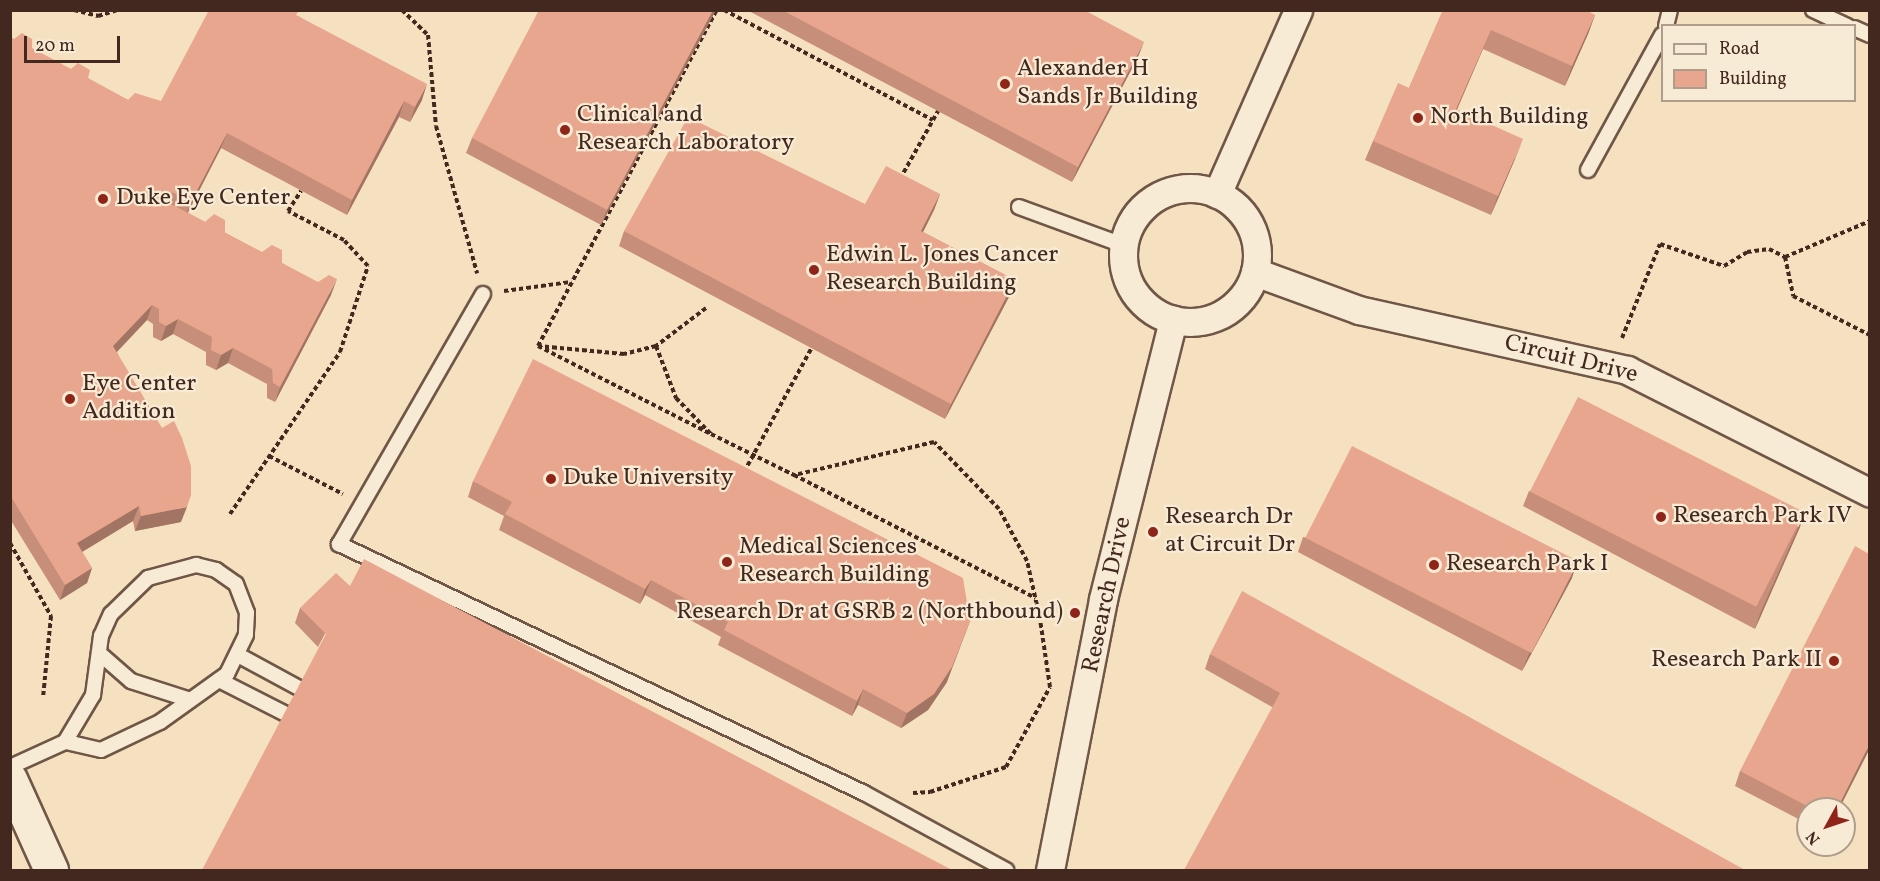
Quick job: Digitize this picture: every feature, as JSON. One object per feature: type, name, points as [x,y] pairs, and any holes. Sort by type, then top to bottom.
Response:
[{"type":"main road","points":[[10,779],[51,870]]},
{"type":"street","points":[[1217,194],[1298,10]]},
{"type":"street","points":[[1194,187],[1217,194],[1250,223],[1258,253],[1255,272],[1232,309],[1211,320],[1173,320],[1140,300],[1128,282],[1123,245],[1131,222],[1163,192],[1194,187]]},
{"type":"street","name":"Circuit Drive","points":[[1255,272],[1359,310],[1627,370],[1869,494]]},
{"type":"street","name":"Research Drive","points":[[1050,870],[1103,599],[1173,320]]},
{"type":"lane","points":[[1813,10],[1844,24]]},
{"type":"lane","points":[[1588,170],[1661,37]]},
{"type":"lane","points":[[1019,207],[1123,245]]},
{"type":"lane","points":[[483,294],[339,544],[864,793],[1006,870]]},
{"type":"lane","points":[[10,768],[65,742],[93,695],[106,625],[125,595],[148,578],[196,566],[216,570],[236,584],[247,613],[238,655],[219,680],[187,699],[160,722],[100,750],[65,742]]},
{"type":"lane","points":[[99,653],[131,681],[187,699]]},
{"type":"lane","points":[[238,655],[299,688]]},
{"type":"lane","points":[[219,680],[286,714]]},
{"type":"path","points":[[74,10],[98,16],[118,10]]},
{"type":"path","points":[[402,10],[428,35],[436,126],[483,294],[572,282]]},
{"type":"path","points":[[538,345],[717,10]]},
{"type":"path","points":[[724,10],[933,120]]},
{"type":"path","points":[[895,189],[938,111]]},
{"type":"path","points":[[230,514],[340,352],[368,266],[344,240],[288,211],[301,190]]},
{"type":"path","points":[[1627,370],[1622,339],[1660,243],[1724,266],[1758,250],[1785,257],[1869,221]]},
{"type":"path","points":[[1785,257],[1793,296],[1869,335]]},
{"type":"path","points":[[538,345],[624,354],[656,346],[706,308]]},
{"type":"path","points":[[538,345],[1035,598]]},
{"type":"path","points":[[656,346],[676,398],[711,434]]},
{"type":"path","points":[[739,482],[811,349]]},
{"type":"path","points":[[794,476],[934,442],[999,509],[1027,561],[1050,687],[1006,767],[930,792],[864,793]]},
{"type":"path","points":[[269,456],[362,505]]},
{"type":"path","points":[[10,543],[51,616],[43,697]]},
{"type":"building","name":"Duke Eye Center","points":[[209,10],[299,10],[296,15],[427,84],[415,107],[404,101],[352,200],[227,133],[191,202],[172,192],[167,202],[205,222],[214,214],[225,220],[225,233],[262,252],[272,245],[282,250],[282,263],[318,282],[329,275],[337,279],[280,387],[273,383],[272,369],[233,348],[221,355],[211,350],[212,337],[178,319],[166,326],[159,322],[159,309],[152,305],[113,346],[162,428],[174,421],[191,466],[191,495],[187,507],[141,516],[139,506],[77,543],[92,568],[65,585],[10,495],[10,37],[14,39],[22,33],[32,39],[32,48],[71,69],[78,63],[90,70],[88,78],[128,100],[135,93],[161,101]]},
{"type":"building","name":"Clinical and Research Laboratory","points":[[539,10],[713,10],[607,210],[472,138]]},
{"type":"building","name":"Alexander H Sands Jr Building","points":[[782,10],[1084,10],[1144,42],[1078,167]]},
{"type":"building","name":"North Building","points":[[1443,10],[1586,10],[1595,15],[1572,66],[1491,30],[1456,109],[1523,139],[1498,196],[1373,141],[1398,83],[1409,88]]},
{"type":"building","name":"Edwin L. Jones Cancer Research Building","points":[[688,117],[865,204],[886,166],[940,194],[921,231],[1015,280],[951,404],[624,231]]},
{"type":"building","name":"Medical Sciences Research Building","points":[[533,359],[963,578],[970,621],[952,667],[934,694],[907,713],[863,689],[857,701],[724,630],[728,622],[651,580],[645,589],[505,514],[512,502],[473,481]]},
{"type":"building","name":"Research Park IV","points":[[1578,397],[1804,512],[1756,607],[1530,491]]},
{"type":"building","name":"Research Park I","points":[[1352,446],[1578,561],[1532,653],[1305,538]]},
{"type":"building","name":"Research Park II","points":[[1855,546],[1869,554],[1869,745],[1843,797],[1796,797],[1796,800],[1740,771]]},
{"type":"building","points":[[364,559],[952,870],[202,870],[326,634],[300,608],[336,573],[350,586]]},
{"type":"building","points":[[1242,591],[1745,870],[1184,870],[1280,693],[1210,654]]},
{"type":"place","name":"Alexander H Sands Jr Building","points":[[1005,84]]},
{"type":"place","name":"North Building","points":[[1418,118]]},
{"type":"place","name":"Clinical and Research Laboratory","points":[[565,130]]},
{"type":"place","name":"Duke Eye Center","points":[[103,199]]},
{"type":"place","name":"Edwin L. Jones Cancer Research Building","points":[[814,270]]},
{"type":"place","name":"Eye Center Addition","points":[[70,399]]},
{"type":"place","name":"Duke University","points":[[551,479]]},
{"type":"place","name":"Research Park IV","points":[[1661,517]]},
{"type":"place","name":"Research Dr at Circuit Dr","points":[[1153,532]]},
{"type":"place","name":"Medical Sciences Research Building","points":[[727,562]]},
{"type":"place","name":"Research Park I","points":[[1434,565]]},
{"type":"place","name":"Research Dr at GSRB 2 (Northbound)","points":[[1075,613]]},
{"type":"place","name":"Research Park II","points":[[1834,661]]}]
